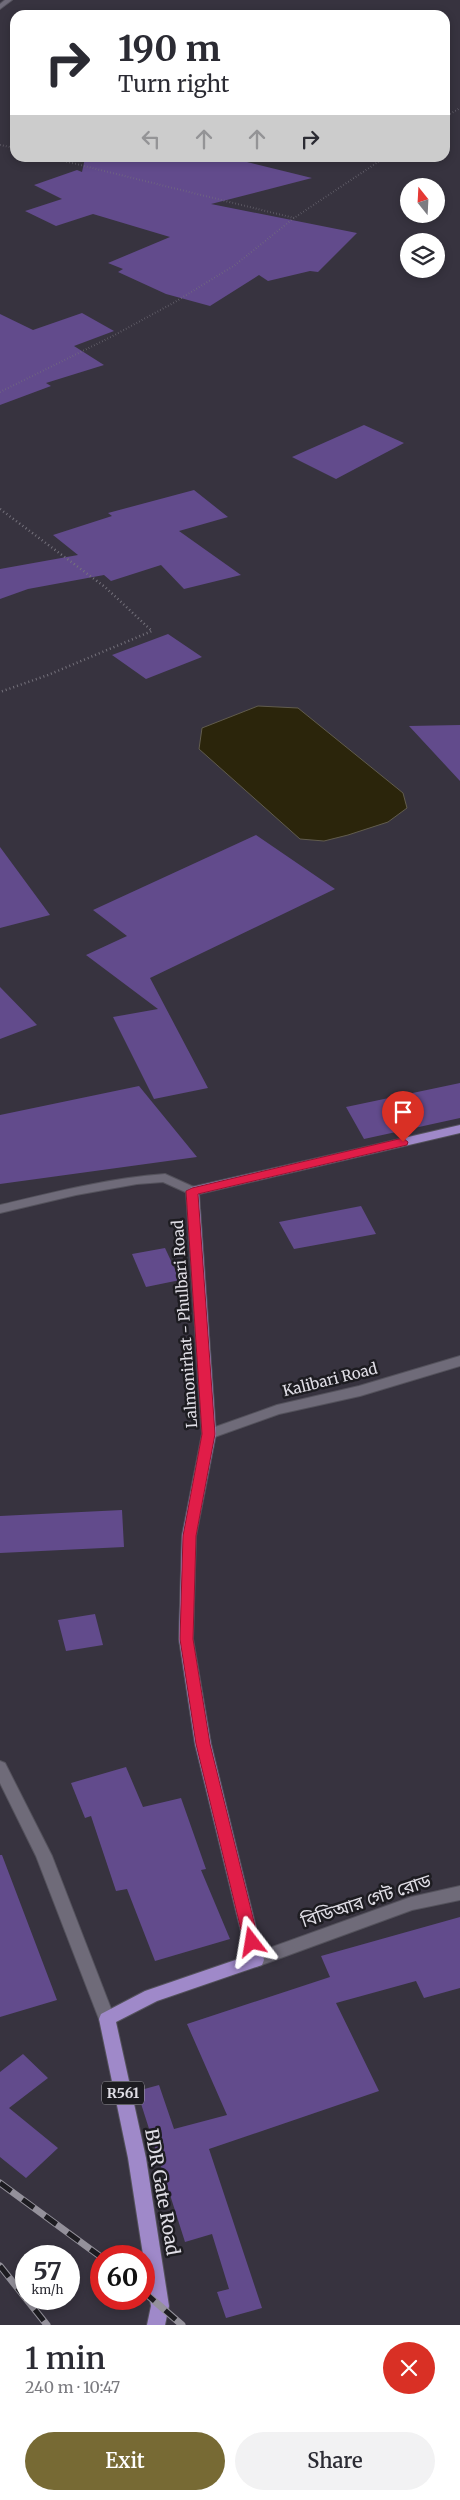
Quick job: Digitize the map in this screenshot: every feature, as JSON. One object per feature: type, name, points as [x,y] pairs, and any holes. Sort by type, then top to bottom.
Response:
[{"type":"main road","points":[[192,1191],[460,1128]]},
{"type":"main road","name":"Lalmonirhat - Phulbari Road","points":[[192,1191],[209,1434],[189,1536],[186,1639],[203,1744],[256,1960]]},
{"type":"main road","points":[[107,2019],[151,1996],[256,1960]]},
{"type":"main road","name":"BDR Gate Road","points":[[107,2019],[138,2168],[160,2306],[156,2325]]},
{"type":"street","points":[[0,7],[9,0]]},
{"type":"street","points":[[0,1209],[76,1191],[137,1180],[165,1178],[192,1191]]},
{"type":"street","name":"Kalibari Road","points":[[209,1434],[277,1410],[360,1391],[438,1366],[460,1361]]},
{"type":"street","points":[[0,1767],[44,1856],[107,2019]]},
{"type":"street","name":"বিডিআর গেট রোড","points":[[256,1960],[411,1904],[460,1893]]},
{"type":"path","points":[[68,162],[294,218]]},
{"type":"path","points":[[0,392],[111,337],[175,302],[235,265],[294,218],[378,162]]},
{"type":"path","points":[[0,509],[105,587],[152,631],[48,675],[0,692]]},
{"type":"shaded area","points":[[258,706],[298,708],[403,793],[407,808],[388,822],[348,835],[324,841],[300,839],[199,749],[202,728]]},
{"type":"building","points":[[84,162],[247,162],[312,178],[211,204],[357,233],[318,272],[310,271],[268,281],[259,275],[210,306],[166,294],[118,272],[123,269],[108,263],[170,237],[93,214],[56,226],[25,211],[62,199],[34,185],[77,170],[82,172]]},
{"type":"building","points":[[82,313],[114,331],[74,346],[104,365],[46,383],[51,386],[0,405],[0,314],[33,330]]},
{"type":"building","points":[[364,425],[404,443],[336,479],[292,457]]},
{"type":"building","points":[[194,490],[228,517],[179,531],[241,575],[184,589],[161,565],[111,581],[104,575],[28,589],[0,599],[0,569],[78,555],[53,535],[112,516],[108,513]]},
{"type":"building","points":[[168,634],[202,657],[146,679],[112,655]]},
{"type":"building","points":[[460,725],[460,781],[409,726]]},
{"type":"building","points":[[256,835],[335,889],[150,978],[208,1088],[154,1099],[113,1017],[158,1009],[86,955],[127,936],[93,910]]},
{"type":"building","points":[[0,847],[50,915],[0,928]]},
{"type":"building","points":[[0,987],[37,1025],[0,1039]]},
{"type":"building","points":[[460,1083],[460,1118],[364,1139],[346,1107]]},
{"type":"building","points":[[139,1086],[197,1157],[0,1184],[0,1115]]},
{"type":"building","points":[[361,1206],[376,1234],[294,1249],[279,1222]]},
{"type":"building","points":[[165,1248],[180,1280],[146,1287],[132,1254]]},
{"type":"building","points":[[122,1510],[124,1547],[0,1553],[0,1516]]},
{"type":"building","points":[[95,1614],[103,1645],[66,1651],[58,1620]]},
{"type":"building","points":[[126,1767],[143,1807],[181,1798],[206,1869],[201,1870],[230,1939],[155,1961],[127,1889],[116,1891],[91,1816],[85,1818],[71,1783]]},
{"type":"building","points":[[0,1855],[2,1855],[57,2000],[0,2017]]},
{"type":"building","points":[[460,1917],[460,1988],[424,1998],[416,1981],[336,2003],[379,2091],[209,2149],[262,2308],[226,2318],[217,2292],[229,2289],[212,2234],[185,2242],[137,2091],[159,2085],[174,2129],[227,2115],[187,2024],[330,1977],[321,1956]]},
{"type":"building","points":[[23,2054],[48,2078],[9,2108],[58,2148],[26,2178],[0,2157],[0,2072]]},
{"type":"railway","points":[[0,2183],[90,2249]]},
{"type":"railway","points":[[0,2266],[47,2325]]},
{"type":"railway","points":[[155,2302],[182,2325]]},
{"type":"route","points":[[252,1942],[203,1744],[186,1639],[189,1536],[209,1434],[192,1191],[403,1142]]}]
